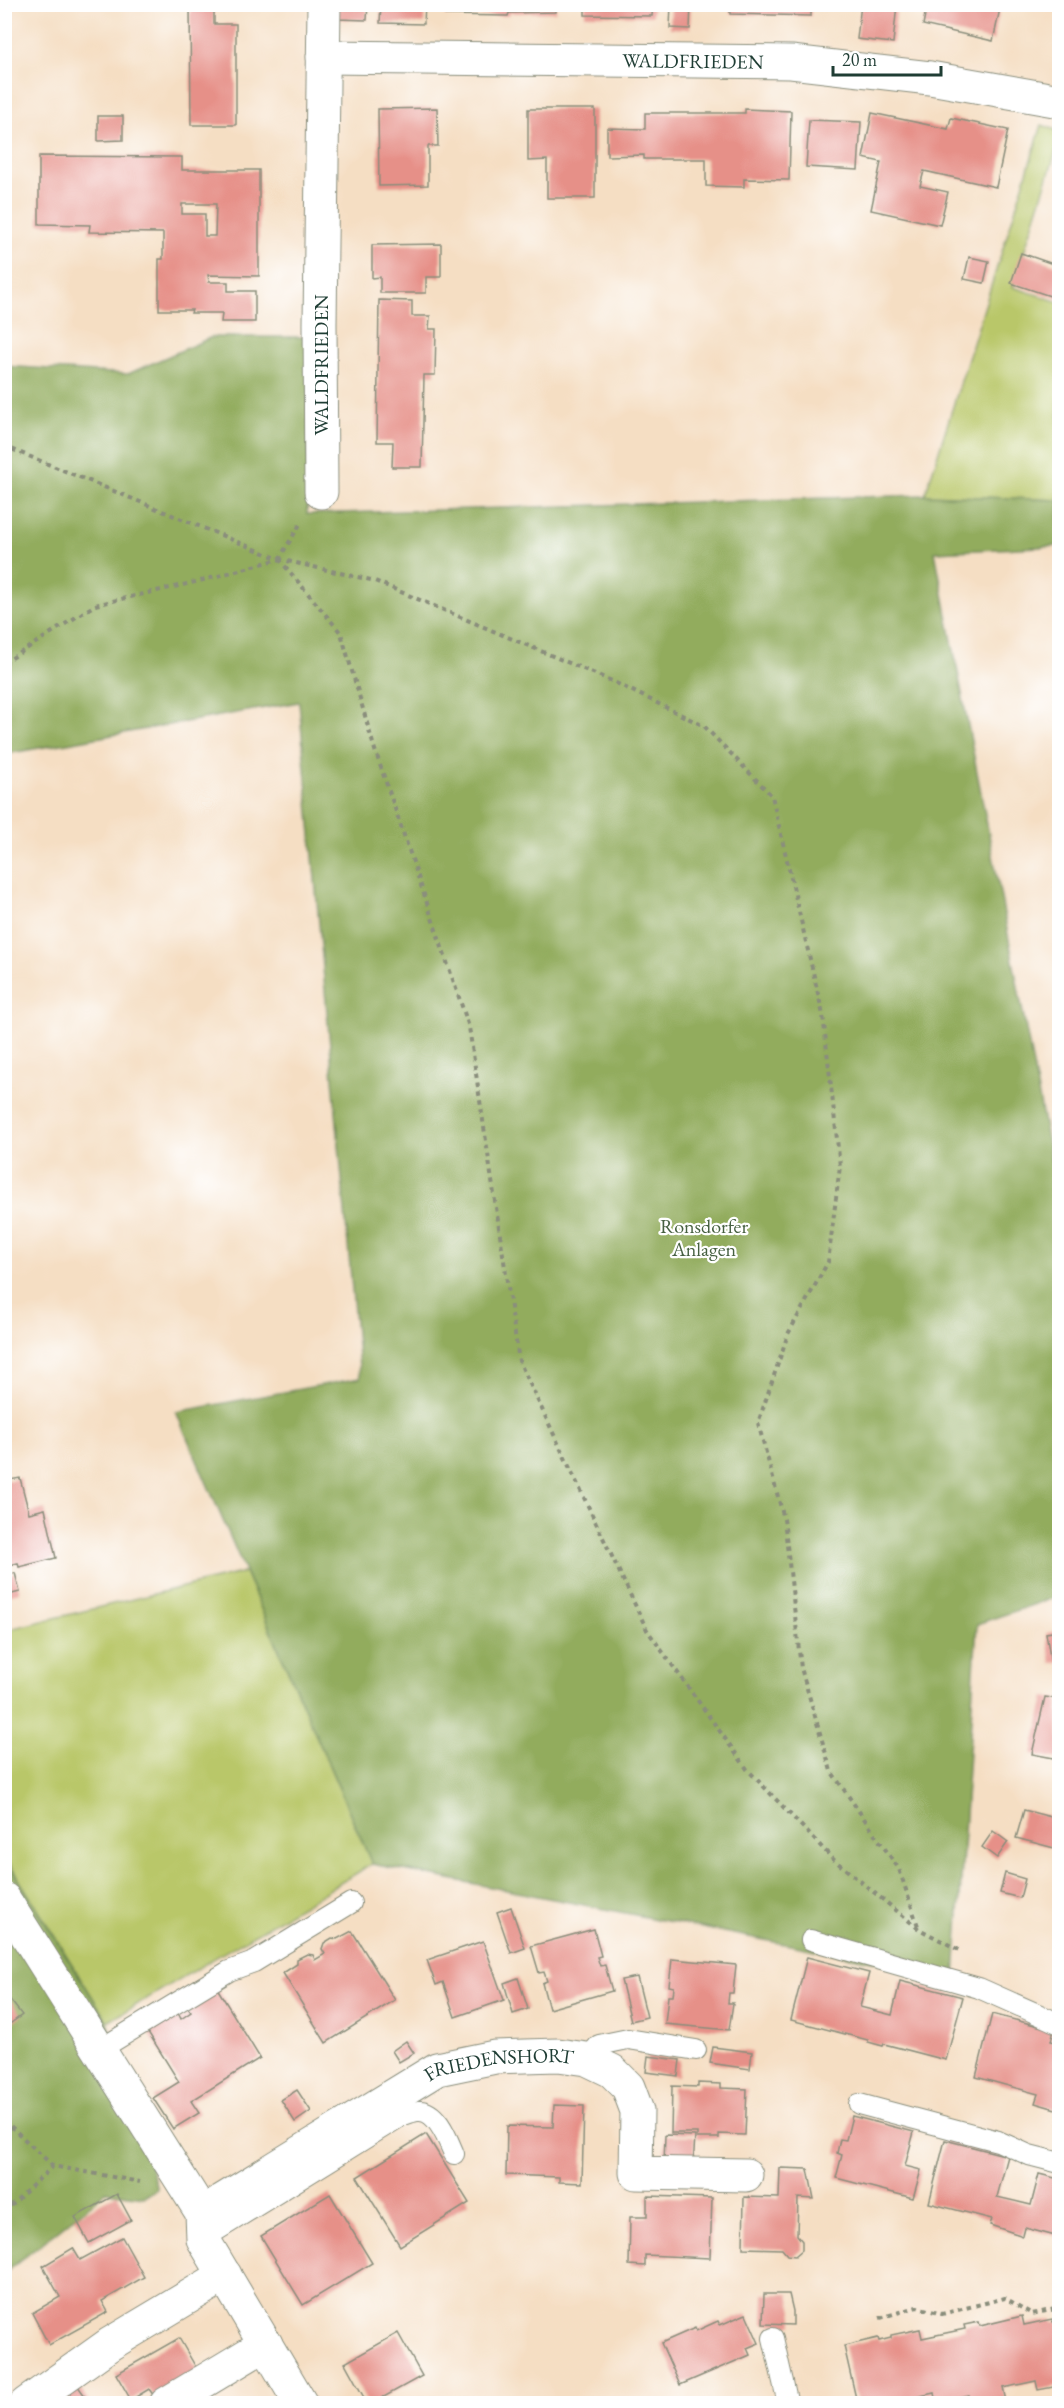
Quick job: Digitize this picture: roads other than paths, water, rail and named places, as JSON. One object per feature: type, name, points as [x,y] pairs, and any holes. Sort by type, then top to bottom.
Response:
[{"type":"street","name":"WALDFRIEDEN","points":[[321,492],[320,324],[324,4]]},
{"type":"street","name":"WALDFRIEDEN","points":[[323,57],[791,62],[930,78],[1059,101]]},
{"type":"street","points":[[4,1899],[198,2214],[225,2275],[301,2403]]},
{"type":"street","name":"FRIEDENSHORT","points":[[198,2214],[437,2069],[495,2057],[558,2055],[587,2058],[612,2071],[628,2087],[638,2110],[636,2173],[746,2175]]},
{"type":"street","points":[[26,2403],[110,2344],[225,2275]]},
{"type":"street","points":[[166,2403],[266,2344]]},
{"type":"lane","points":[[99,2050],[229,1971],[254,1962],[351,1903]]},
{"type":"lane","points":[[811,1940],[979,1988],[1059,2024]]},
{"type":"lane","points":[[587,2058],[599,2045],[628,2039],[696,2050]]},
{"type":"lane","points":[[859,2104],[998,2141],[1029,2155],[1059,2163]]},
{"type":"lane","points":[[198,2214],[403,2115],[420,2110],[431,2114],[445,2133],[454,2154]]},
{"type":"lane","points":[[772,2338],[788,2403]]},
{"type":"park label","name":"Ronsdorfer Anlagen","points":[[704,1238]]}]
